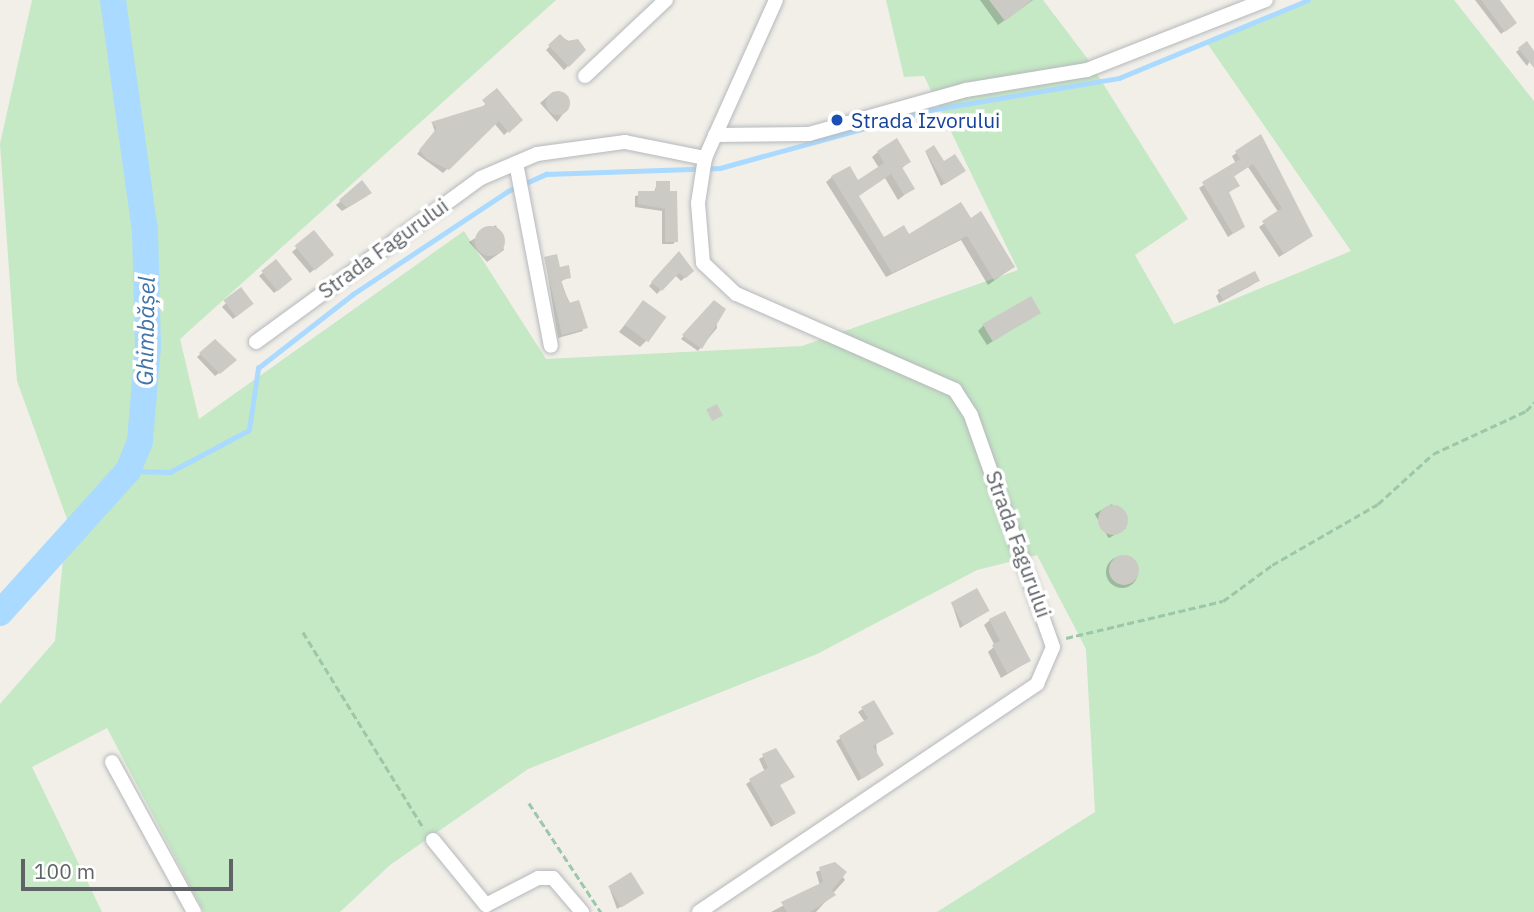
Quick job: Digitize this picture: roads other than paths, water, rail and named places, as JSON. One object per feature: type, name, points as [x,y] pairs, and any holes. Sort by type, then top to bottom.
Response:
[{"type":"street","points":[[584,76],[666,0]]},
{"type":"street","name":"Strada Fagurului","points":[[699,912],[1037,684],[1051,661],[1053,642],[971,415],[955,390],[791,320],[715,279],[698,241],[703,166],[776,0]]},
{"type":"street","points":[[715,135],[808,134],[966,90],[1087,70],[1266,0]]},
{"type":"street","name":"Strada Fagurului","points":[[256,342],[447,201],[516,163],[592,143],[703,166]]},
{"type":"street","points":[[516,163],[518,186],[551,346]]},
{"type":"street","points":[[112,762],[194,912]]},
{"type":"street","points":[[433,840],[486,905],[538,878],[553,878],[583,912]]},
{"type":"waterway","name":"Ghimbășel","points":[[0,613],[128,471],[140,441],[148,346],[145,231],[113,0]]},
{"type":"waterway","points":[[128,471],[170,472],[249,430],[258,368],[353,294],[508,191],[546,174],[720,168],[930,110],[1119,78],[1308,0]]},
{"type":"place","name":"Strada Izvorului","points":[[837,120]]}]
